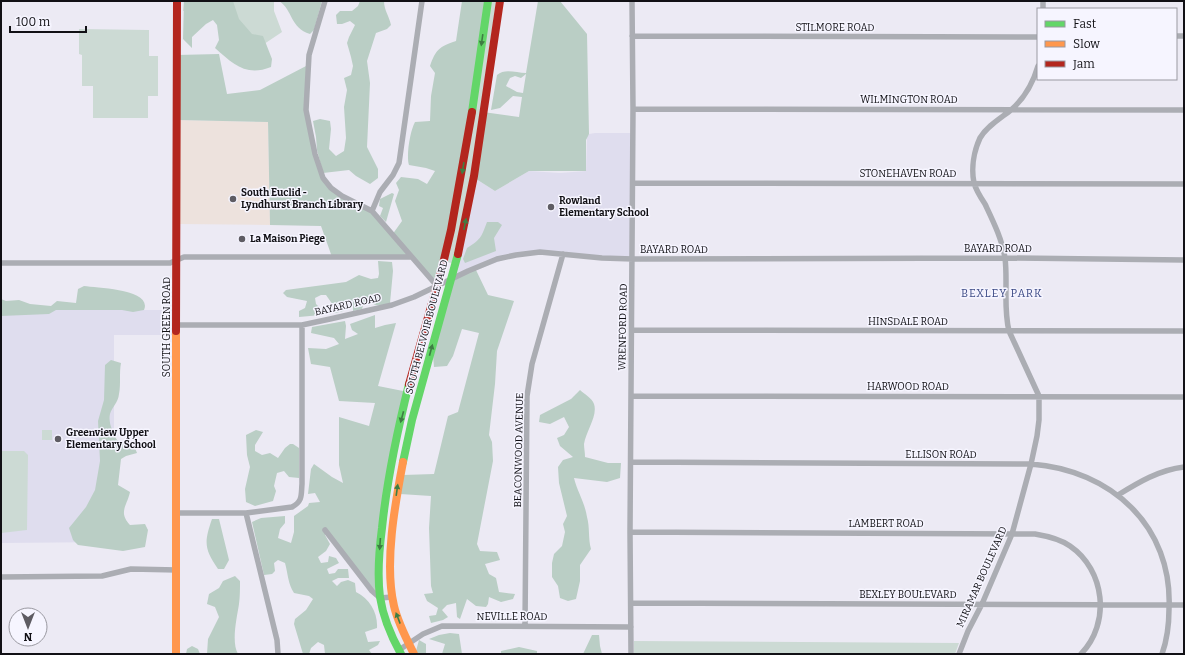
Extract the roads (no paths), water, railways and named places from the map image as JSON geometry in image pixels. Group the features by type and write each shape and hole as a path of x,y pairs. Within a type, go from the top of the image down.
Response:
{"street":[{"name":"SOUTH GREEN ROAD","path":"176,654 177,1"},
{"path":"325,1 309,55 306,110 315,154 323,178 331,188 342,196 372,211 437,286"},
{"path":"372,211 380,192 393,175 398,162 422,1"},
{"name":"SOUTH BELVOIR BOULEVARD","path":"400,652 389,629 380,598 379,559 382,513 390,462 397,432 451,231 462,175 488,1"},
{"name":"SOUTH BELVOIR BOULEVARD","path":"414,654 397,617 392,597 390,560 394,517 404,452 463,234 500,1"},
{"name":"WRENFORD ROAD","path":"631,654 630,532 632,462 633,260 632,1"},
{"name":"STILMORE ROAD","path":"632,36 1037,37"},
{"name":"MIRAMAR BOULEVARD","path":"959,654 1012,534 1031,464 1039,420 1039,396 1009,331 1006,320 1005,258 993,222 974,184 974,159 976,148 981,137 1024,96 1037,69"},
{"name":"WILMINGTON ROAD","path":"633,109 1184,110"},
{"name":"STONEHAVEN ROAD","path":"633,184 1184,184"},
{"name":"BAYARD ROAD","path":"177,325 302,324 330,320 392,305 414,297 497,259 516,254 540,252 633,260 1005,258 1184,260"},
{"name":"BEACONWOOD AVENUE","path":"525,626 527,396 532,364 563,254"},
{"path":"1,263 170,263 184,257 411,257"},
{"path":"177,513 246,513 292,507 298,504 301,499 302,324"},
{"name":"HINSDALE ROAD","path":"632,330 1184,331"},
{"name":"HARWOOD ROAD","path":"632,396 1184,397"},
{"name":"ELLISON ROAD","path":"632,462 1031,464 1051,466 1076,472 1098,482 1118,495 1137,514 1153,537 1165,567 1170,605 1168,630 1162,654"},
{"path":"1118,495 1148,477 1166,470 1184,466"},
{"path":"246,513 277,640 278,654"},
{"path":"325,530 368,586 380,598 392,597"},
{"name":"LAMBERT ROAD","path":"630,532 1044,535 1060,540 1084,558 1099,587 1101,606 1098,624 1092,639 1081,654"},
{"path":"1,578 102,576 131,569 177,570"},
{"name":"BEXLEY BOULEVARD","path":"631,602 1101,606 1184,605"},
{"name":"NEVILLE ROAD","path":"400,652 409,643 423,634 442,626 631,627"}],"place":[{"name":"South Euclid - Lyndhurst Branch Library","path":"233,199"},
{"name":"Rowland Elementary School","path":"551,207"},
{"name":"La Maison Piege","path":"242,239"},
{"name":"Greenview Upper Elementary School","path":"58,439"}],"district":[{"name":"BEXLEY PARK","path":"1002,293"}]}
